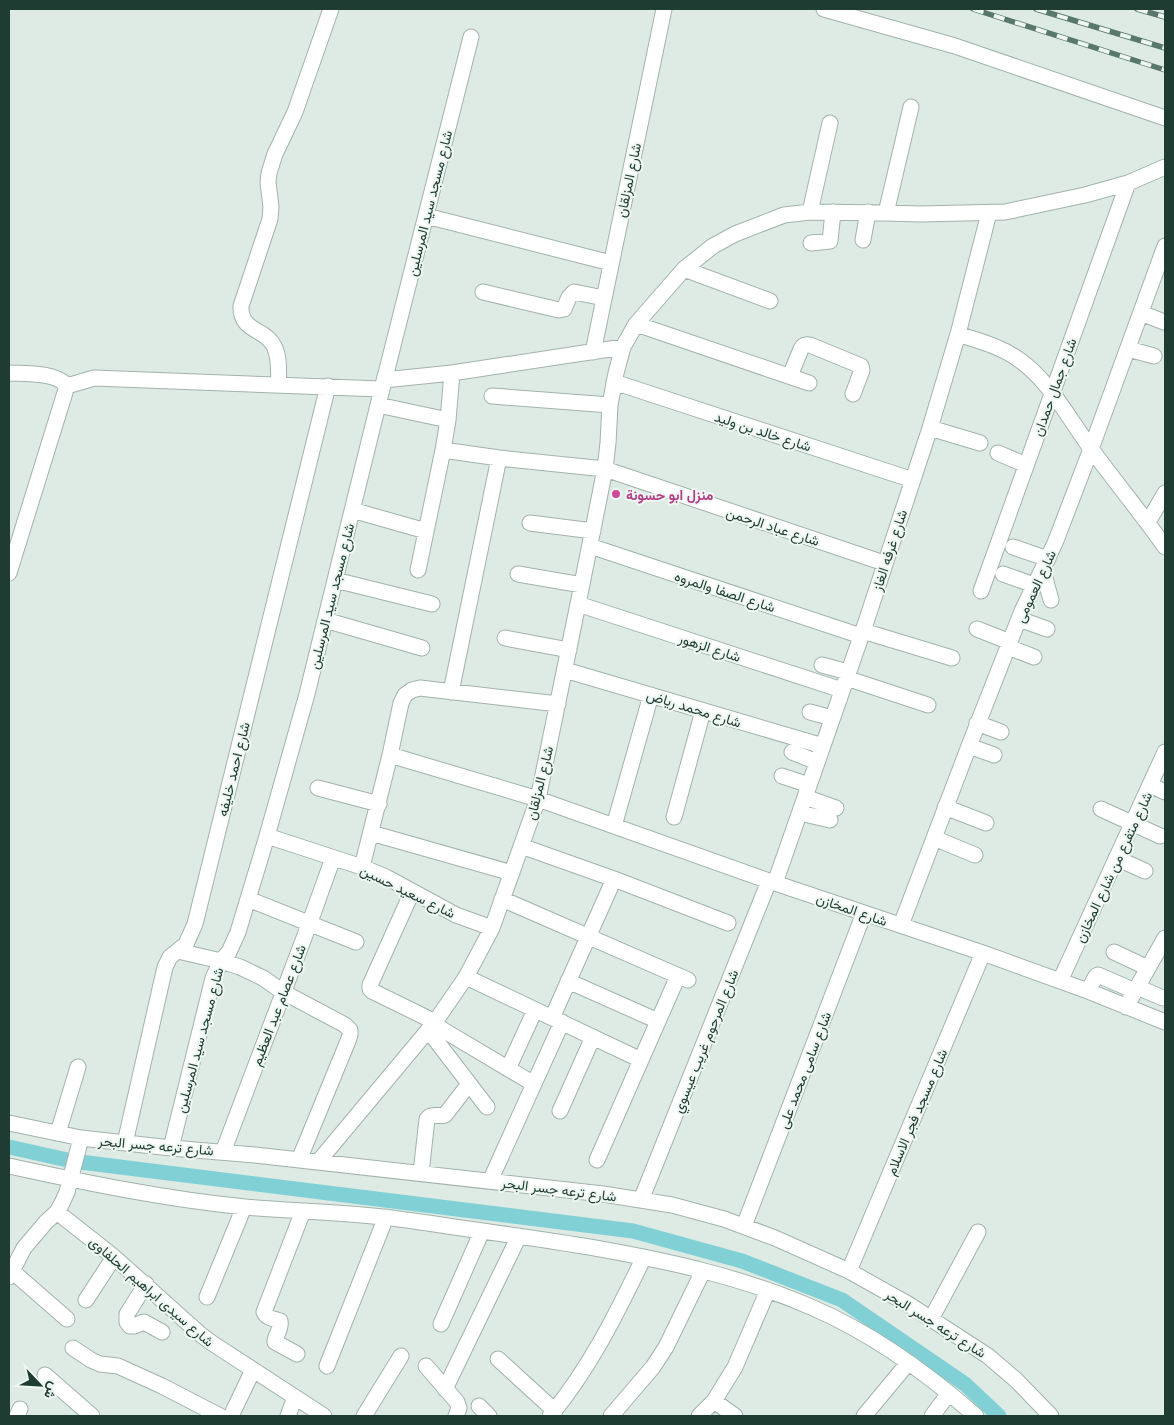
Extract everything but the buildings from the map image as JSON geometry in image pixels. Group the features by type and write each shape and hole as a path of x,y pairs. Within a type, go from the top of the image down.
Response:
{"street":[{"path":"279,385 278,357 274,346 271,341 245,322 242,317 241,306 270,219 269,172 275,154 295,112 331,9"},
{"name":"شارع المزلقان","path":"592,352 664,9"},
{"path":"824,9 955,46 1165,118"},
{"name":"شارع مسجد سيد المرسلين","path":"171,1148 213,978 233,943 248,899 307,694 471,37"},
{"path":"886,212 911,107"},
{"path":"810,212 830,123"},
{"name":"شارع المزلقان","path":"318,1162 432,1025 466,977 492,928 538,799 605,469 610,405 614,382 622,347 636,324 684,269 713,246 735,234 784,215 810,212 990,213 1025,208 1128,183 1165,167"},
{"name":"شارع جمال حمدان","path":"981,591 1128,183"},
{"path":"811,243 828,242 831,240 833,212"},
{"path":"863,240 868,212"},
{"name":"شارع غرفه الغاز","path":"772,882 800,813 930,428 958,334 990,213"},
{"path":"426,216 611,263"},
{"name":"شارع العمومى","path":"901,925 1019,619 1034,585 1046,565 1091,449 1165,246"},
{"path":"684,269 770,301"},
{"path":"483,292 559,310 564,309 569,297 574,292 604,298"},
{"path":"1141,313 1164,322"},
{"path":"636,324 809,383"},
{"path":"958,334 994,346 1017,358 1034,372 1052,393 1091,449 1165,547"},
{"path":"790,376 801,348 803,345 810,345 861,366 862,370 853,394"},
{"path":"67,386 94,378 279,385 383,385 622,347"},
{"path":"1128,349 1154,356"},
{"path":"9,373 50,376 63,381 67,386"},
{"path":"418,570 443,450 452,373"},
{"name":"شارع خالد بن وليد","path":"614,382 912,480"},
{"path":"9,572 67,386"},
{"name":"شارع احمد خليفه","path":"125,1142 165,967 170,957 186,944 195,924 328,386"},
{"path":"492,396 610,405"},
{"path":"378,405 448,420"},
{"path":"930,428 980,442"},
{"name":"شارع عباد الرحمن","path":"443,450 498,458 605,469 884,563"},
{"path":"998,452 1026,465"},
{"path":"451,692 498,458"},
{"path":"1148,522 1165,493"},
{"path":"352,510 426,531"},
{"name":"شارع الصفا والمروه","path":"530,523 591,539 862,633 952,658"},
{"path":"1013,546 1046,565 1051,600"},
{"path":"518,574 582,585"},
{"path":"1003,574 1034,585"},
{"path":"335,580 432,604"},
{"name":"شارع الزهور","path":"578,604 845,680"},
{"path":"1019,619 1047,629"},
{"path":"325,620 422,648"},
{"path":"977,630 1034,657"},
{"path":"505,638 568,650"},
{"path":"822,665 845,680 928,705"},
{"name":"شارع محمد رياض","path":"565,670 823,746"},
{"path":"362,867 401,704 405,695 412,690 420,688 558,704"},
{"path":"614,826 650,695"},
{"path":"674,817 703,711"},
{"path":"810,712 832,718"},
{"path":"978,723 1001,732"},
{"path":"969,746 994,755"},
{"path":"792,752 817,762"},
{"name":"شارع المخازن","path":"390,755 538,799 772,882 983,953 1165,1022"},
{"name":"شارع متفرع من شارع المخازن","path":"1060,981 1150,785 1164,759"},
{"path":"782,776 807,791 833,814 800,813"},
{"path":"1150,785 1165,792"},
{"path":"318,788 378,804"},
{"path":"946,807 986,823"},
{"path":"1101,809 1160,836"},
{"path":"371,834 512,873"},
{"name":"شارع سعيد حسين","path":"267,836 362,867 386,877 456,915 492,928"},
{"path":"934,838 975,855"},
{"path":"522,846 728,923"},
{"name":"شارع عصام عبد العظيم","path":"223,1152 333,858"},
{"path":"1116,858 1145,871"},
{"path":"490,1181 534,1084 557,1020 568,981 614,879"},
{"name":"شارع المرحوم غريب عيسوي","path":"641,1200 772,882"},
{"path":"412,892 370,985 370,989 534,1084"},
{"path":"248,899 310,922 356,942"},
{"path":"502,899 683,978 658,1021 597,1160"},
{"name":"شارع سامى محمد على","path":"744,1226 864,913"},
{"path":"1126,1007 1136,989 1155,965 1165,938"},
{"path":"178,951 240,967 263,978 283,992 345,1025 350,1030 348,1041 299,1160"},
{"path":"1114,952 1155,965"},
{"name":"شارع مسجد فجر الاسلام","path":"849,1271 983,953"},
{"path":"1088,992 1098,975 1163,998"},
{"path":"466,977 641,1060"},
{"path":"568,981 658,1021"},
{"path":"508,1069 535,1010"},
{"path":"432,1025 469,1084 487,1108"},
{"path":"560,1111 593,1037"},
{"path":"58,1133 78,1067"},
{"path":"421,1173 427,1119 434,1115 445,1115 469,1084"},
{"name":"شارع ترعه جسر البحر","path":"9,1123 58,1133 80,1142 125,1142 603,1194 672,1205 724,1219 774,1238 849,1271 908,1304 988,1356 1016,1380 1051,1416"},
{"path":"67,1319 10,1274 24,1248 57,1212 67,1192 80,1142"},
{"path":"9,1166 71,1176 166,1197 244,1206 386,1217 519,1236 644,1257 704,1271 768,1290 810,1306 838,1320 867,1336 908,1363 950,1393 976,1416"},
{"path":"207,1297 244,1206"},
{"path":"296,1354 274,1342 281,1325 280,1321 265,1315 264,1312 303,1211"},
{"name":"شارع سيدى ابراهيم الحلفاوى","path":"57,1212 146,1284 200,1334 324,1416"},
{"path":"327,1366 386,1217"},
{"path":"441,1324 482,1231"},
{"path":"931,1319 978,1232"},
{"path":"445,1389 519,1236"},
{"path":"86,1300 114,1257"},
{"path":"498,1359 552,1414 589,1362 618,1312 644,1257"},
{"path":"611,1416 653,1366 666,1347 704,1271"},
{"path":"146,1284 127,1314 127,1322 130,1326 144,1322 162,1332"},
{"path":"699,1416 714,1401 735,1367 768,1290"},
{"path":"73,1348 91,1360 100,1364 118,1366 220,1416"},
{"path":"364,1416 401,1356"},
{"path":"864,1416 908,1363"},
{"path":"426,1366 456,1402 459,1408 456,1416"},
{"path":"231,1416 253,1370"},
{"path":"44,1375 92,1416"},
{"path":"932,1416 950,1393"},
{"path":"288,1416 295,1397"},
{"path":"714,1401 734,1416"}],"waterway":[{"path":"9,1147 72,1161 633,1231 742,1261 842,1300 965,1384 999,1416"}],"railway":[{"path":"973,9 1165,70"},
{"path":"1036,9 1165,48"},
{"path":"1137,9 1165,17"}],"place":[{"name":"منزل ابو حسونة","path":"616,494"}]}
